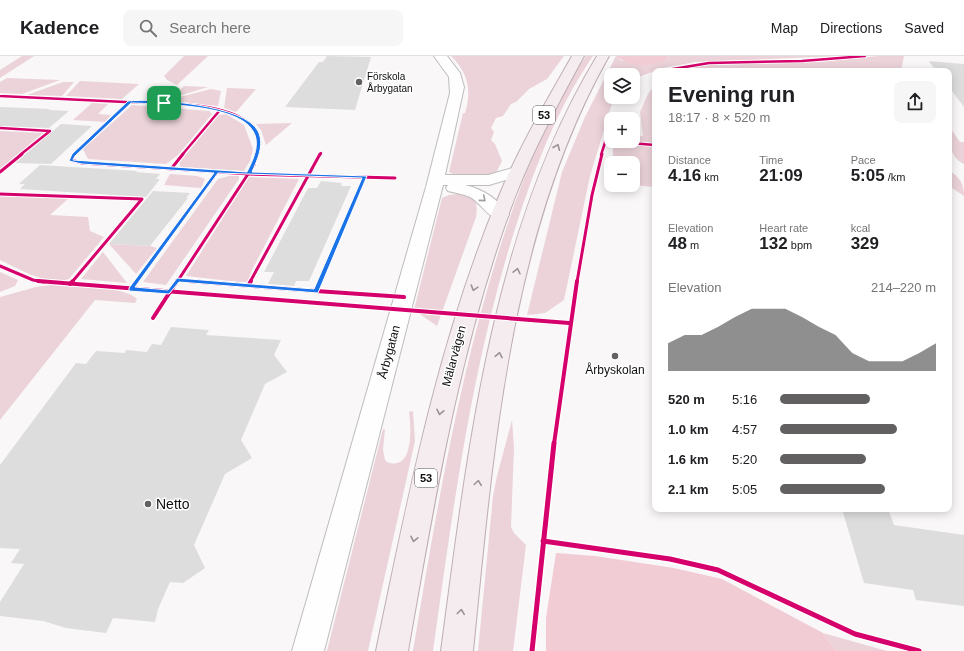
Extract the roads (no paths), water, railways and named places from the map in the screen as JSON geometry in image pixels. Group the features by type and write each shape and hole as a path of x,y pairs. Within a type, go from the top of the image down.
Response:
{"main road":[{"name":"Mälarvägen","path":"392,651 442,401 468,306 516,172 537,127 578,56"},
{"name":"53","path":"457,651 486,424 499,354 520,261 535,207 561,136 590,78 603,56"}],"street":[{"name":"Årbygatan","path":"308,651 435,183 458,84 452,68 440,56"},
{"path":"435,183 489,180 516,172"},
{"path":"435,183 469,190 482,196 500,216"}],"place":[{"name":"Förskola Årbygatan","path":"359,82"},
{"name":"Årbyskolan","path":"615,356"},
{"name":"Netto","path":"148,504"}]}
